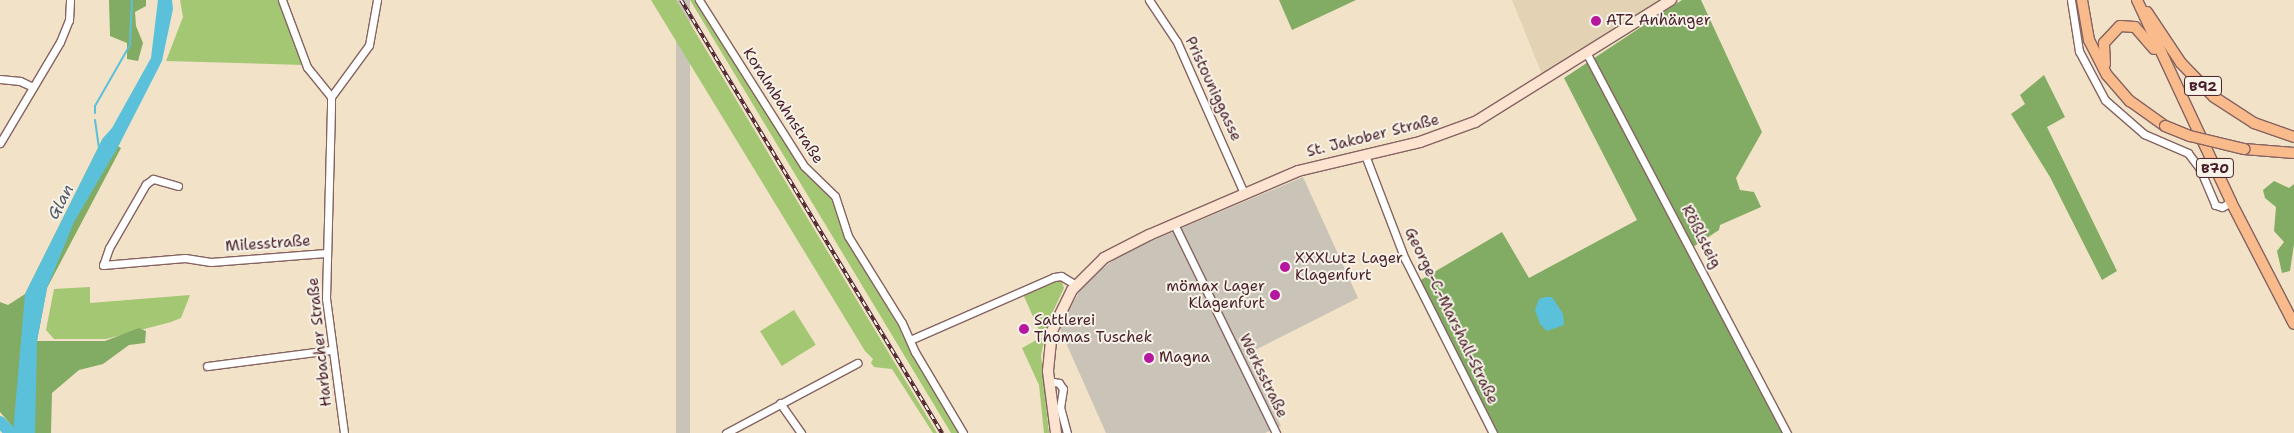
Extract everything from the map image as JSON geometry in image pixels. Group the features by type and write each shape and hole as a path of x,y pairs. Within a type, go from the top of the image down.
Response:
{"main road":[{"name":"St. Jakober Straße","path":"1056,433 1048,381 1052,331 1060,309 1076,284 1110,254 1244,193 1322,163 1420,142 1475,122 1671,0"},
{"path":"2082,0 2089,40 2107,75 2130,101 2165,126 2190,136 2244,149 2294,153"},
{"name":"B70","path":"2139,0 2164,63 2231,202 2294,324"},
{"name":"B92","path":"2139,0 2181,63 2214,97 2254,123 2294,137"},
{"name":"B92","path":"2107,75 2102,51 2104,43 2120,26 2135,27 2142,33 2164,63"}],"street":[{"path":"0,143 66,30 70,0"},
{"path":"282,0 307,67 331,97 369,45 377,0"},
{"name":"Koralmbahnstraße","path":"699,0 810,175 835,196 848,236 910,340 962,433"},
{"name":"Pristouniggasse","path":"1149,0 1177,42 1244,193"},
{"path":"2071,0 2079,51 2106,100 2144,134 2188,153 2200,169 2215,205 2222,207 2231,202"},
{"name":"Rößlsteig","path":"1587,54 1787,433"},
{"path":"0,79 20,81 33,87"},
{"name":"Harbacher Straße","path":"331,97 326,253 331,350 344,433"},
{"name":"George-C.-Marshall-Straße","path":"1365,155 1405,259 1493,433"},
{"name":"Milesstraße","path":"178,186 153,179 146,184 109,248 103,265 185,258 211,262 326,253"},
{"name":"Werksstraße","path":"1174,224 1276,433"},
{"path":"910,340 1054,277 1061,276 1076,284"},
{"path":"207,366 331,350"},
{"path":"726,433 857,363"},
{"path":"1048,381 1059,383 1063,389 1060,408 1067,433"},
{"path":"780,403 801,433"}],"shaded area":[{"path":"676,0 690,0 690,433 676,433"},
{"path":"1512,0 1660,0 1543,77"},
{"path":"1303,177 1358,298 1247,354 1281,426 1265,433 1106,433 1059,327 1086,280 1125,252"}],"green space":[{"path":"109,0 146,0 146,6 135,12 136,26 143,43 138,61 127,59 127,43 110,36"},
{"path":"180,0 278,0 304,65 166,61 183,17"},
{"path":"651,0 676,0 937,433 933,433 892,369 874,367 871,363 873,359 865,351"},
{"path":"690,0 696,0 802,168 831,195 842,229 960,433 951,433"},
{"path":"1279,0 1356,0 1292,30"},
{"path":"1682,0 1701,0 1762,132 1736,178 1740,190 1754,192 1761,207 1720,225 1719,230 1693,247 1791,433 1498,433 1419,281 1502,232 1529,278 1637,220 1564,78"},
{"path":"2044,75 2065,117 2047,127 2117,271 2102,280 2050,177 2011,114 2025,104 2020,95"},
{"path":"103,138 121,148 47,288 37,341 105,341 139,328 146,331 145,343 129,345 103,364 79,370 52,393 51,433 18,433 0,412 0,302 8,305 25,294"},
{"path":"2274,181 2289,188 2294,184 2294,244 2290,271 2282,273 2277,251 2284,242 2274,231 2276,207 2265,198 2263,190"},
{"path":"1055,280 1062,282 1064,288 1048,322 1041,355 1049,433 1044,433 1039,385 1022,348 1042,337 1023,294"},
{"path":"90,287 90,303 190,295 181,318 171,322 106,339 54,339 46,330 54,289"},
{"path":"794,310 816,345 782,366 760,331"}],"water":[{"path":"158,0 172,0 173,9 162,61 118,147 74,222 47,288 37,341 35,433 13,433 25,294 103,138 112,128 151,58"},
{"path":"1552,297 1563,314 1564,325 1547,331 1540,324 1535,310 1539,299"}],"waterway":[{"path":"95,113 95,106 130,45 132,0"},
{"path":"95,120 99,149"},
{"path":"0,422 11,433"}],"railway":[{"path":"681,0 942,433"}],"place":[{"name":"ATZ Anhänger","path":"1596,21"},
{"name":"XXXLutz Lager Klagenfurt","path":"1285,267"},
{"name":"mömax Lager Klagenfurt","path":"1275,295"},
{"name":"Sattlerei Thomas Tuschek","path":"1024,329"},
{"name":"Magna","path":"1149,358"}],"water label":[{"name":"Glan","path":"61,202"}]}
